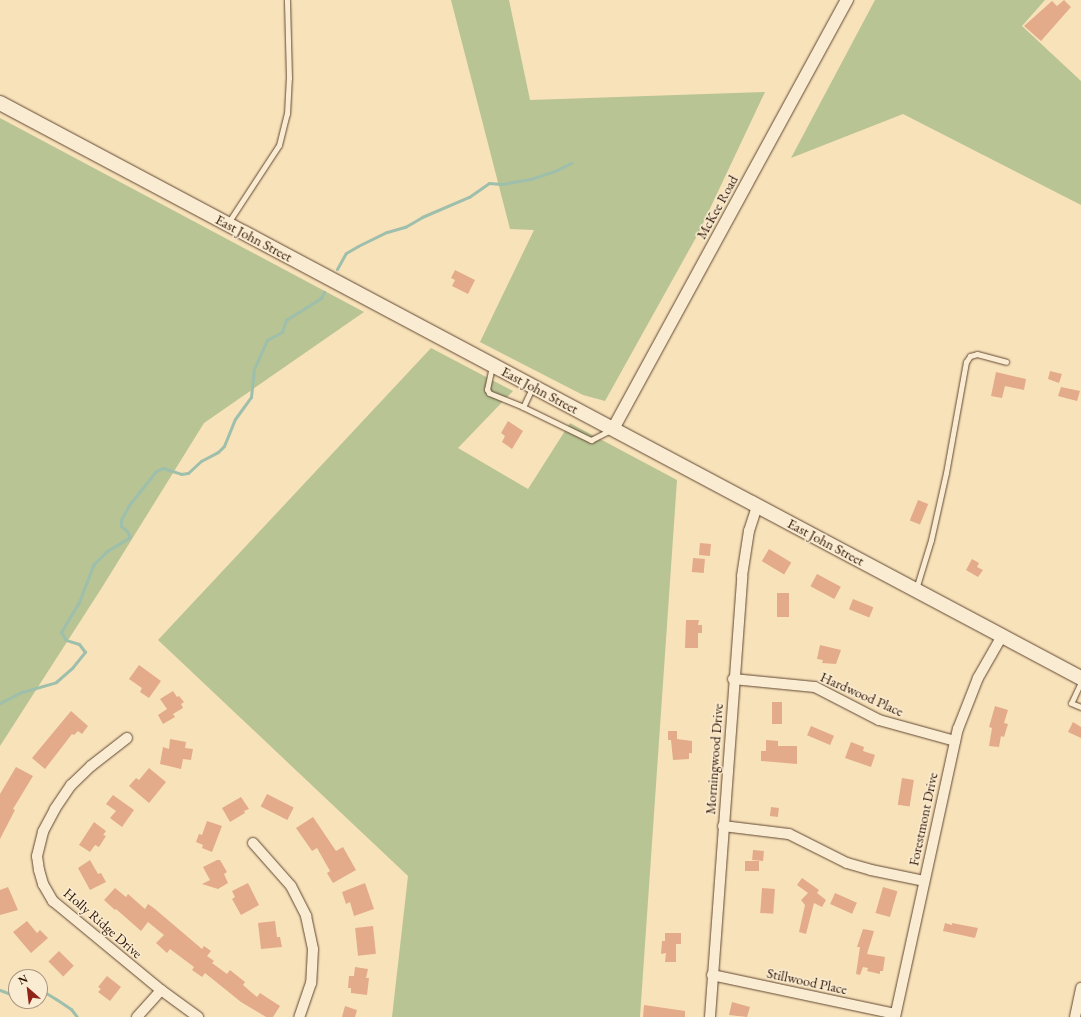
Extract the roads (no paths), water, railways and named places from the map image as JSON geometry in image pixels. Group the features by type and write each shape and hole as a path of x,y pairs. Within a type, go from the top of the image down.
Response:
{"main road":[{"name":"East John Street","path":"0,102 1081,678"}],"street":[{"name":"McKee Road","path":"613,429 847,0"},
{"name":"Morningwood Drive","path":"710,1017 733,678 742,576 749,531 757,506"},
{"name":"Forestmont Drive","path":"895,1016 955,741 964,709 978,678 1002,636"},
{"name":"Hardwood Place","path":"733,678 815,687 878,720 955,741"},
{"name":"Holly Ridge Drive","path":"127,738 91,766 71,785 42,832 38,856 39,870 43,884 53,900 161,990 198,1017"},
{"path":"723,826 789,834 847,863 871,870 924,881"},
{"path":"253,843 291,886 306,916 313,949 311,983 299,1017"},
{"name":"Stillwood Place","path":"712,975 895,1016"},
{"path":"1075,1017 1081,988"},
{"path":"137,1017 161,990"}],"lane":[{"path":"228,224 279,145 287,114 289,78 287,0"},
{"path":"916,590 931,540 946,473 966,362 970,356 977,354 1006,362"},
{"path":"492,364 487,388 489,393 591,440 613,429"},
{"path":"523,408 533,387"},
{"path":"1081,682 1071,703 1081,707"}],"waterway":[{"path":"337,269 346,253 358,246 387,232 405,227 422,217 469,197 489,183 502,184 531,179 557,170 571,163"},
{"path":"0,703 22,692 56,682 72,668 85,652 79,644 66,640 61,632 79,602 93,565 107,551 130,537 127,531 121,526 121,520 129,505 156,471 163,468 181,474 188,473 201,461 218,452 224,446 235,419 251,397 254,369 267,340 282,332 286,320 321,298 324,292"},
{"path":"0,990 8,993"},
{"path":"48,994 71,1009 77,1017"}]}
